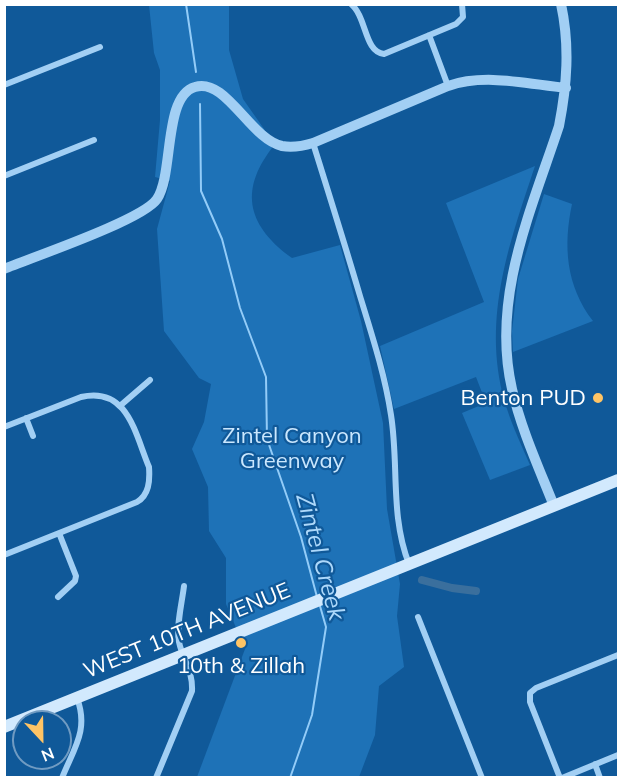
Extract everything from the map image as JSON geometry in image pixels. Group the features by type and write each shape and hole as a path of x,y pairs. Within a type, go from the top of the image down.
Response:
{"main road":[{"name":"WEST 10TH AVENUE","path":"4,727 618,480"}],"street":[{"path":"351,4 358,12 371,47 377,53 389,52 456,24 463,17 462,4"},
{"path":"554,506 517,408 508,370 505,319 514,264 559,126 566,88 567,46 561,4"},
{"path":"429,35 448,86"},
{"path":"4,85 100,47"},
{"path":"4,269 130,218 153,204 162,190 173,125 181,98 197,86 209,86 220,92 251,126 270,141 293,147 314,143 448,86 468,81 483,79 566,88"},
{"path":"4,176 94,140"},
{"path":"314,143 369,325 387,394 394,440 398,526 402,548 409,564"},
{"path":"121,405 150,380"},
{"path":"4,427 81,397 93,394 111,398 121,405 134,431 148,467 149,484 142,499 4,555"},
{"path":"26,418 33,435"},
{"path":"58,597 75,580 76,576 60,533"},
{"path":"156,777 192,691 193,680 179,643 178,634 184,586"},
{"path":"418,617 482,777"},
{"path":"618,655 536,688 530,693 530,702 561,777 618,755"},
{"path":"62,777 82,727 83,717 77,698"},
{"path":"595,764 600,777"}],"green space":[{"name":"Zintel Canyon Greenway","path":"149,5 229,5 229,50 243,99 269,136 272,148 261,164 252,194 253,208 258,221 277,246 292,258 340,245 361,321 383,423 387,509 400,584 397,616 404,667 379,686 375,735 359,777 197,777 245,649 226,604 226,558 209,531 208,487 192,449 204,422 211,384 199,378 164,331 157,229 170,181 155,177 160,120 160,70 154,53"},
{"path":"535,166 507,256 497,316 496,347 499,377 507,409 530,465 490,480 462,413 486,403 476,377 394,409 380,346 484,302 446,203"},
{"path":"544,194 572,204 568,235 569,265 577,294 593,321 513,352 512,331 518,279"}],"waterway":[{"name":"Zintel Creek","path":"186,4 196,72"},
{"name":"Zintel Creek","path":"200,104 201,191 222,239 240,308 266,377 267,439 301,537 317,597"},
{"path":"422,580 452,588 476,591"},
{"name":"Zintel Creek","path":"290,778 312,715 326,627 320,606"}],"place":[{"name":"Benton PUD","path":"598,398"},
{"name":"10th & Zillah","path":"241,643"}]}
